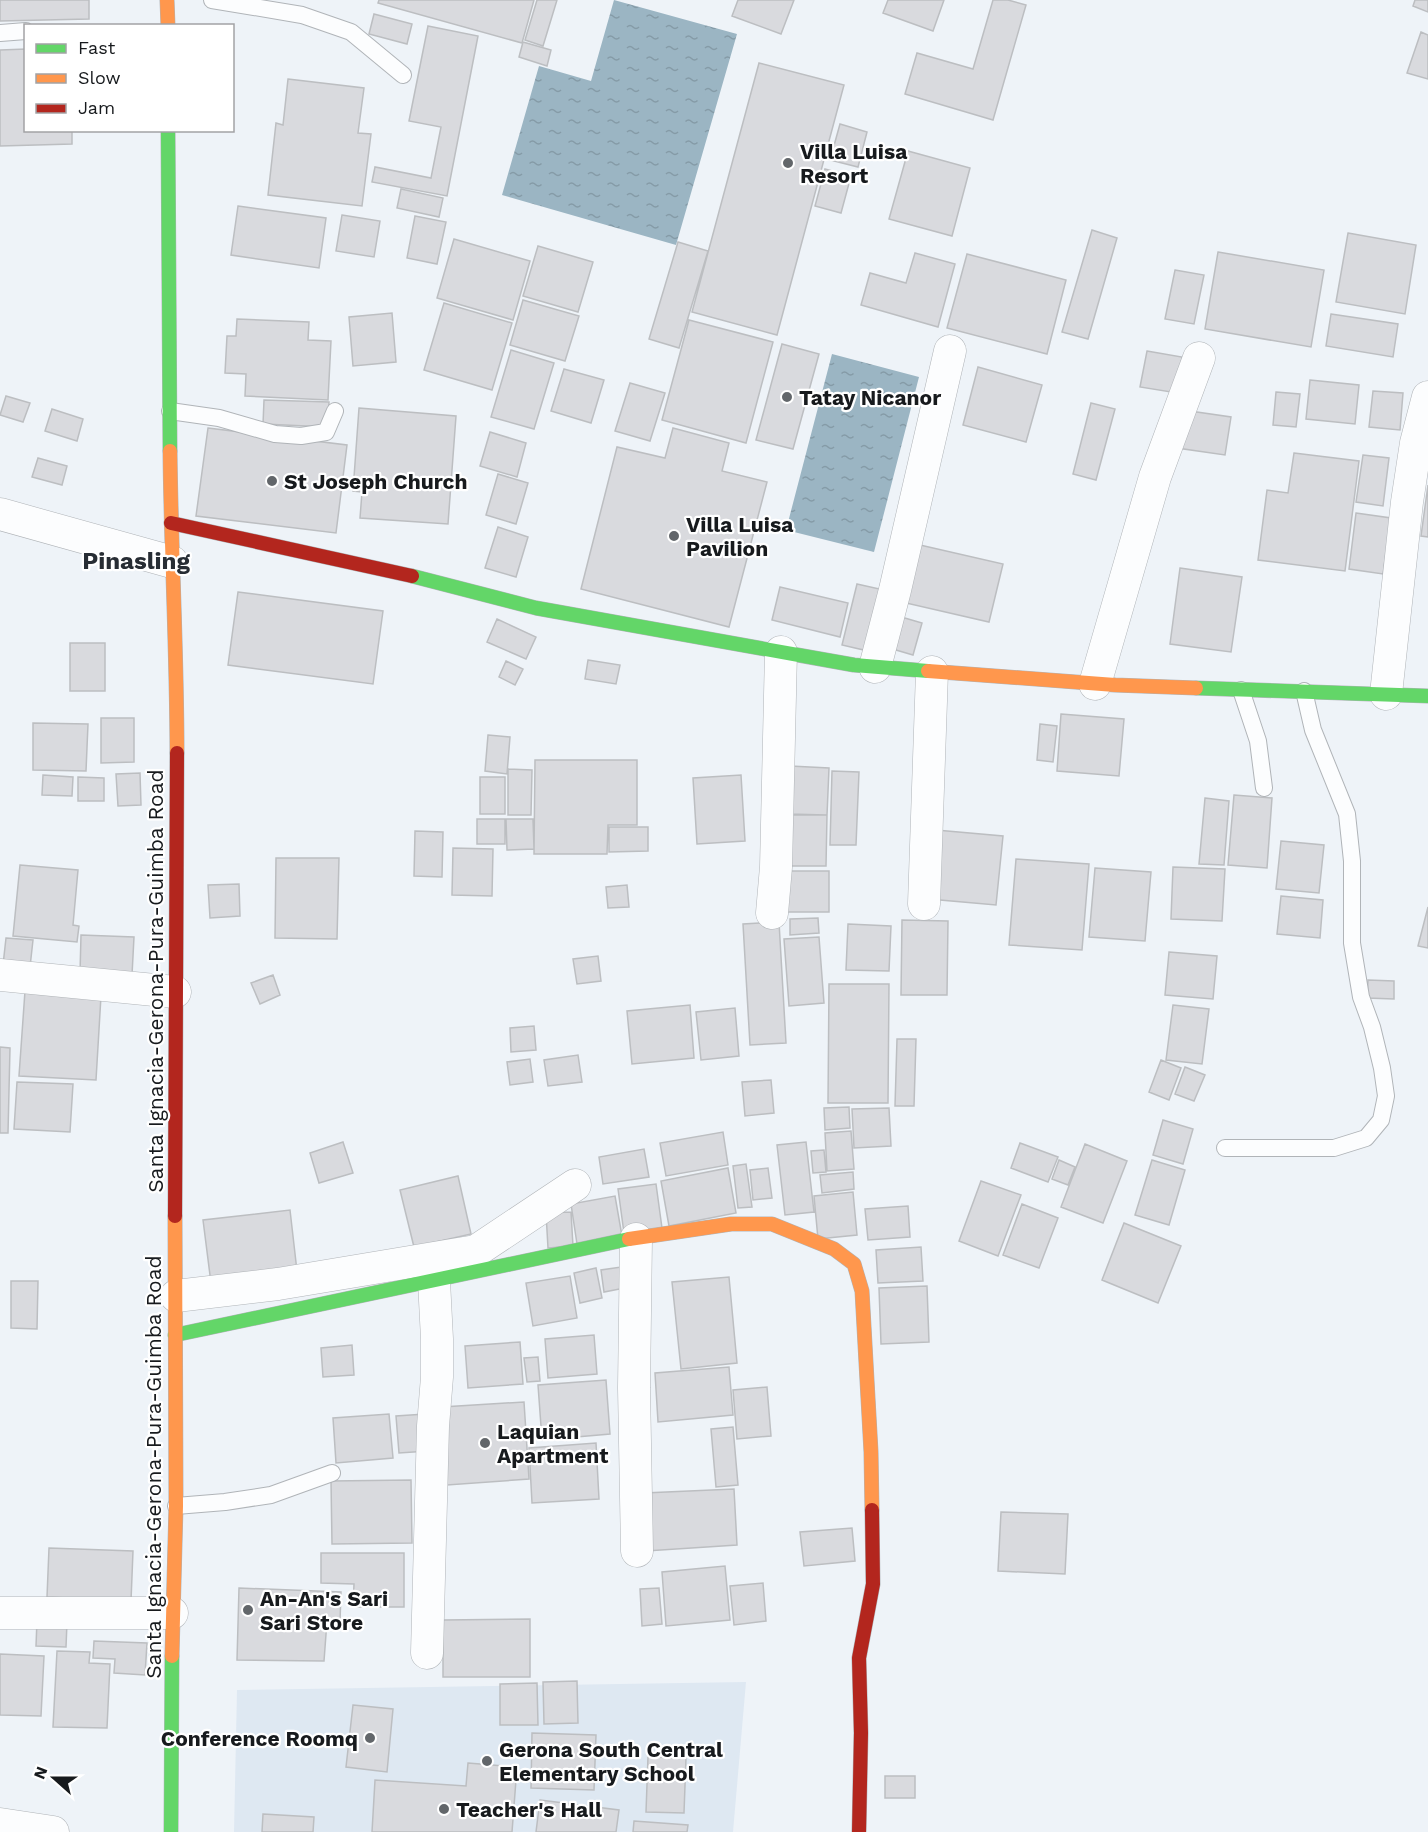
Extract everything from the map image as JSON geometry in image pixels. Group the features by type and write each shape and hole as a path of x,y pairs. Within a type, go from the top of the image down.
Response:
{"street":[{"path":"167,0 168,24"},
{"name":"Santa Ignacia-Gerona-Pura-Guimba Road","path":"168,132 171,523 177,681 176,1506 172,1613 171,1832"},
{"path":"875,667 898,578 950,351"},
{"path":"1095,684 1155,477 1199,358"},
{"path":"1386,694 1407,502 1416,443 1427,401"},
{"path":"0,514 172,562"},
{"path":"171,523 438,582 536,608 875,667 1095,684 1428,696"},
{"path":"772,913 776,867 781,652"},
{"path":"924,904 932,672"},
{"path":"0,975 175,992"},
{"path":"176,1296 278,1284 476,1251 575,1185"},
{"path":"176,1335 636,1239 731,1224 772,1224 834,1249 854,1264 862,1291 867,1355 873,1553 871,1601 859,1658 861,1733 859,1832"},
{"path":"636,1239 634,1388 637,1551"},
{"path":"427,1653 433,1426 437,1377 434,1281"},
{"path":"0,1613 172,1613"},
{"path":"0,1824 52,1832"}],"lane":[{"path":"213,0 302,15 351,32 403,75"},
{"path":"0,33 24,31"},
{"path":"170,411 219,418 276,434 301,436 326,432 335,411"},
{"path":"1241,690 1258,741 1264,788"},
{"path":"1225,1148 1334,1148 1366,1138 1381,1120 1386,1096 1372,1027 1361,997 1352,944 1352,861 1347,814 1312,730 1304,691"},
{"path":"176,1506 271,1495 332,1473"}],"shaded area":[{"name":"Gerona South Central Elementary School","path":"746,1682 733,1832 234,1832 237,1690"}],"water":[{"path":"614,0 737,34 676,245 502,195 539,66 591,81"},
{"path":"832,354 919,377 874,552 786,530"}],"building":[{"path":"0,0 89,0 89,19 0,21"},
{"path":"379,0 534,0 522,43 378,3"},
{"path":"537,0 557,0 543,46 525,40"},
{"path":"738,0 794,0 781,34 732,16"},
{"path":"888,0 944,0 933,31 883,13"},
{"path":"993,0 1008,0 1026,5 993,120 905,94 917,53 973,69"},
{"path":"1415,0 1428,0 1428,12 1413,6"},
{"path":"374,14 412,24 407,44 369,34"},
{"path":"428,26 478,36 447,196 372,182 375,167 431,178 441,127 409,121"},
{"path":"1421,32 1428,35 1428,79 1407,73"},
{"path":"523,42 551,50 547,66 519,57"},
{"path":"24,49 24,132 72,132 72,144 0,146 0,50"},
{"path":"759,63 844,85 777,335 692,312"},
{"path":"288,79 364,88 358,133 371,134 362,206 268,195 276,123 283,125"},
{"path":"840,124 867,132 858,167 830,160"},
{"path":"908,151 970,168 952,236 889,219"},
{"path":"825,169 851,176 841,213 815,206"},
{"path":"401,189 443,198 439,217 397,208"},
{"path":"238,206 326,218 319,268 231,255"},
{"path":"342,215 380,221 374,257 336,251"},
{"path":"415,216 446,222 437,264 407,258"},
{"path":"1092,230 1117,238 1088,339 1062,332"},
{"path":"1348,233 1416,245 1405,314 1336,302"},
{"path":"454,239 530,261 513,320 437,298"},
{"path":"678,242 708,251 679,348 649,339"},
{"path":"538,246 593,262 578,312 523,296"},
{"path":"1218,252 1324,270 1311,347 1205,329"},
{"path":"915,253 955,264 938,327 861,305 870,273 906,283"},
{"path":"967,254 1066,280 1047,354 947,328"},
{"path":"1175,270 1204,275 1194,324 1165,319"},
{"path":"523,300 579,316 565,361 510,345"},
{"path":"444,303 512,323 492,390 424,370"},
{"path":"392,313 396,362 353,366 349,317"},
{"path":"1331,314 1398,324 1393,357 1326,346"},
{"path":"237,319 309,322 308,340 331,341 328,400 245,396 246,374 225,373 227,336 236,336"},
{"path":"689,320 773,342 746,443 662,420"},
{"name":"Tatay Nicanor","path":"782,344 819,354 793,449 756,440"},
{"path":"511,350 554,363 534,429 491,417"},
{"path":"1147,351 1182,357 1177,393 1140,387"},
{"path":"978,367 1042,385 1026,442 963,425"},
{"path":"564,369 604,380 591,423 551,411"},
{"path":"1310,380 1359,385 1355,424 1306,419"},
{"path":"630,383 665,393 650,441 615,431"},
{"path":"1373,391 1403,393 1400,430 1369,427"},
{"path":"1276,392 1300,394 1296,427 1273,425"},
{"path":"6,396 30,403 23,422 0,415"},
{"path":"264,400 329,402 328,427 263,424"},
{"path":"1091,403 1115,409 1096,480 1073,474"},
{"path":"359,408 456,416 448,524 360,518 362,492 353,491"},
{"path":"52,409 83,419 77,441 45,431"},
{"path":"1183,410 1231,417 1225,455 1177,448"},
{"name":"St Joseph Church","path":"208,428 347,445 336,533 196,516"},
{"name":"Villa Luisa Pavilion","path":"673,428 729,443 722,471 767,482 729,627 581,589 617,447 665,458"},
{"path":"490,432 526,443 517,477 480,466"},
{"path":"1294,453 1359,461 1345,571 1258,560 1267,490 1288,493"},
{"path":"1363,455 1389,458 1383,506 1356,502"},
{"path":"38,458 67,466 62,485 32,477"},
{"path":"498,474 528,483 516,524 486,515"},
{"path":"1428,485 1428,537 1421,536"},
{"path":"1356,513 1391,518 1383,574 1349,569"},
{"path":"498,527 528,537 516,577 485,568"},
{"path":"920,545 1003,564 989,622 906,603"},
{"path":"1180,568 1242,577 1231,652 1170,644"},
{"path":"857,584 884,590 868,651 842,645"},
{"path":"780,587 848,603 840,637 772,620"},
{"path":"238,592 383,611 373,684 228,665"},
{"path":"898,616 922,623 913,655 889,648"},
{"path":"497,619 536,637 526,659 487,642"},
{"path":"70,643 105,643 105,691 70,691"},
{"path":"588,660 620,665 616,684 585,679"},
{"path":"506,661 523,669 515,685 499,677"},
{"path":"1061,714 1124,719 1119,776 1057,771"},
{"path":"101,718 134,718 134,762 101,763"},
{"path":"33,723 88,724 86,771 33,770"},
{"path":"1040,724 1057,726 1053,762 1037,760"},
{"path":"488,735 510,737 507,774 485,771"},
{"path":"535,760 637,760 637,825 608,825 607,854 534,854"},
{"path":"790,766 829,768 827,815 789,814"},
{"path":"508,769 532,770 531,815 508,815"},
{"path":"832,771 859,772 856,845 830,845"},
{"path":"140,773 141,805 118,806 116,774"},
{"path":"43,775 73,777 72,796 42,795"},
{"path":"741,775 745,841 697,844 693,778"},
{"path":"78,777 104,778 104,801 78,801"},
{"path":"480,777 505,777 505,814 480,814"},
{"path":"1234,795 1272,798 1267,868 1228,865"},
{"path":"1205,798 1229,801 1224,865 1199,864"},
{"path":"783,815 827,815 826,866 782,866"},
{"path":"477,819 505,819 505,844 477,844"},
{"path":"506,819 533,819 534,849 507,850"},
{"path":"609,827 648,827 648,851 609,852"},
{"path":"936,830 1003,836 996,905 929,899"},
{"path":"415,831 443,832 442,877 414,876"},
{"path":"1281,841 1324,845 1319,893 1276,889"},
{"path":"453,848 493,849 492,896 452,895"},
{"path":"276,858 339,858 337,939 275,938"},
{"path":"1016,859 1089,864 1082,950 1009,945"},
{"path":"20,865 78,870 73,925 79,926 77,942 13,936"},
{"path":"1173,867 1225,869 1222,921 1171,919"},
{"path":"1095,868 1151,872 1145,941 1089,937"},
{"path":"785,871 829,871 829,912 784,912"},
{"path":"239,884 240,916 210,918 208,885"},
{"path":"627,885 629,907 608,908 606,887"},
{"path":"1281,896 1323,900 1320,938 1277,934"},
{"path":"1428,907 1428,948 1418,946"},
{"path":"818,918 819,933 790,935 790,919"},
{"path":"902,920 948,921 947,995 901,995"},
{"path":"779,922 786,1043 750,1045 743,924"},
{"path":"848,924 891,926 889,971 846,970"},
{"path":"81,935 134,937 132,975 80,973"},
{"path":"819,937 824,1003 789,1006 784,939"},
{"path":"6,938 33,940 30,967 3,965"},
{"path":"1169,952 1217,956 1213,999 1165,995"},
{"path":"598,956 601,981 577,984 573,959"},
{"path":"273,975 280,995 260,1004 251,983"},
{"path":"1368,980 1394,981 1394,999 1367,998"},
{"path":"829,984 889,984 888,1103 828,1103"},
{"path":"25,991 101,996 96,1080 19,1076"},
{"path":"690,1005 694,1058 632,1064 627,1011"},
{"path":"1173,1005 1209,1009 1202,1064 1166,1060"},
{"path":"735,1008 739,1056 701,1060 696,1012"},
{"path":"534,1026 536,1050 511,1052 510,1028"},
{"path":"897,1039 916,1039 914,1106 895,1106"},
{"path":"0,1047 10,1048 8,1133 0,1133"},
{"path":"578,1055 582,1082 548,1086 544,1060"},
{"path":"530,1059 533,1082 510,1085 507,1062"},
{"path":"1161,1060 1181,1068 1169,1100 1149,1092"},
{"path":"1185,1067 1205,1075 1194,1101 1175,1094"},
{"path":"771,1080 774,1113 745,1116 742,1082"},
{"path":"17,1082 73,1084 70,1132 14,1129"},
{"path":"849,1107 850,1128 825,1130 824,1108"},
{"path":"889,1108 891,1146 854,1148 852,1109"},
{"path":"1163,1120 1193,1129 1183,1164 1153,1155"},
{"path":"851,1131 854,1169 827,1171 825,1133"},
{"path":"723,1132 728,1165 666,1176 660,1143"},
{"path":"343,1142 353,1173 319,1183 310,1153"},
{"path":"806,1142 814,1212 785,1215 777,1145"},
{"path":"1020,1143 1058,1157 1048,1182 1011,1168"},
{"path":"1085,1144 1127,1161 1103,1223 1061,1207"},
{"path":"644,1149 649,1177 603,1184 599,1157"},
{"path":"824,1150 826,1172 813,1173 811,1151"},
{"path":"1059,1160 1075,1167 1068,1185 1052,1179"},
{"path":"1152,1160 1185,1170 1169,1225 1135,1215"},
{"path":"746,1164 752,1207 738,1208 733,1166"},
{"path":"728,1168 736,1213 669,1226 661,1181"},
{"path":"768,1168 772,1198 753,1200 750,1170"},
{"path":"853,1172 854,1189 822,1193 820,1175"},
{"path":"458,1176 471,1234 414,1247 400,1190"},
{"path":"981,1181 1021,1195 998,1256 959,1241"},
{"path":"656,1184 662,1228 624,1233 618,1189"},
{"path":"853,1192 857,1235 818,1239 814,1196"},
{"path":"615,1196 622,1236 577,1244 571,1204"},
{"path":"1022,1204 1058,1218 1039,1268 1003,1255"},
{"path":"908,1206 910,1237 868,1240 865,1209"},
{"path":"290,1210 297,1271 211,1283 203,1220"},
{"path":"571,1212 573,1246 548,1248 546,1213"},
{"path":"1124,1223 1181,1246 1158,1303 1102,1280"},
{"path":"921,1247 923,1281 878,1283 876,1250"},
{"path":"621,1267 625,1288 604,1292 601,1270"},
{"path":"596,1268 602,1298 580,1303 574,1273"},
{"path":"570,1276 577,1318 533,1326 526,1283"},
{"path":"729,1277 737,1363 681,1369 672,1282"},
{"path":"11,1281 38,1281 37,1329 11,1328"},
{"path":"927,1286 929,1342 881,1344 879,1288"},
{"path":"594,1335 597,1374 548,1378 545,1339"},
{"path":"520,1342 523,1384 468,1388 465,1346"},
{"path":"352,1345 354,1375 323,1377 321,1348"},
{"path":"538,1357 540,1381 527,1382 524,1358"},
{"path":"729,1367 733,1415 658,1422 655,1373"},
{"path":"606,1380 610,1434 542,1440 538,1385"},
{"path":"767,1387 771,1436 737,1439 733,1390"},
{"name":"Laquian Apartment","path":"524,1402 529,1479 447,1485 442,1407"},
{"path":"389,1414 393,1458 336,1463 333,1418"},
{"path":"425,1414 428,1451 399,1453 396,1416"},
{"path":"733,1427 738,1485 716,1487 711,1429"},
{"path":"596,1443 599,1499 532,1503 529,1448"},
{"path":"411,1480 412,1543 332,1544 331,1481"},
{"path":"734,1489 737,1545 646,1551 644,1493"},
{"path":"1001,1512 1068,1514 1065,1574 998,1571"},
{"path":"852,1528 855,1561 804,1566 800,1532"},
{"path":"49,1548 133,1551 131,1601 47,1597"},
{"path":"321,1553 404,1553 404,1607 353,1607 354,1584 321,1583"},
{"path":"725,1566 730,1620 666,1626 662,1572"},
{"path":"763,1583 766,1621 734,1625 730,1586"},
{"path":"239,1588 341,1592 340,1622 327,1621 324,1661 237,1660"},
{"path":"659,1588 662,1624 642,1626 640,1589"},
{"path":"530,1619 530,1677 443,1677 443,1620"},
{"path":"37,1620 67,1622 66,1647 36,1646"},
{"path":"94,1641 147,1643 145,1675 114,1673 115,1659 93,1658"},
{"path":"57,1651 90,1652 89,1663 110,1664 107,1728 53,1727"},
{"path":"0,1654 44,1656 41,1716 0,1715"},
{"path":"577,1681 578,1723 544,1724 543,1682"},
{"path":"537,1683 538,1725 500,1725 500,1684"},
{"name":"Conference Roomq","path":"353,1705 393,1709 387,1772 346,1767"},
{"path":"532,1733 596,1735 594,1790 531,1788"},
{"path":"648,1757 686,1758 684,1813 646,1812"},
{"name":"Teacher's Hall","path":"468,1763 517,1767 512,1832 372,1832 375,1780 466,1786"},
{"path":"885,1776 915,1776 915,1798 885,1798"},
{"path":"540,1800 619,1810 616,1832 536,1832"},
{"path":"263,1814 314,1817 313,1832 262,1832"},
{"path":"634,1821 688,1825 687,1832 633,1832"}],"traffic: fast":[{"path":"168,132 170,451"},
{"path":"412,576 536,608 854,665 928,671"},
{"path":"1196,688 1428,696"},
{"path":"175,1335 629,1239"},
{"path":"171,1832 172,1656"}],"traffic: slow":[{"path":"167,0 168,24"},
{"path":"170,451 177,753"},
{"path":"928,671 1115,685 1196,688"},
{"path":"172,1656 176,1506 175,1216"},
{"path":"629,1239 731,1224 772,1224 834,1249 854,1264 862,1291 872,1510"}],"traffic: jam":[{"path":"171,523 412,576"},
{"path":"175,1216 177,753"},
{"path":"859,1832 861,1733 859,1658 873,1584 872,1510"}],"place":[{"name":"Villa Luisa Resort","path":"788,163"},
{"name":"Tatay Nicanor","path":"787,397"},
{"name":"St Joseph Church","path":"272,481"},
{"name":"Villa Luisa Pavilion","path":"674,536"},
{"name":"Laquian Apartment","path":"485,1443"},
{"name":"An-An's Sari Sari Store","path":"248,1610"},
{"name":"Conference Roomq","path":"370,1738"},
{"name":"Gerona South Central Elementary School","path":"487,1761"},
{"name":"Teacher's Hall","path":"444,1809"}],"district":[{"name":"Pinasling","path":"136,561"}]}
